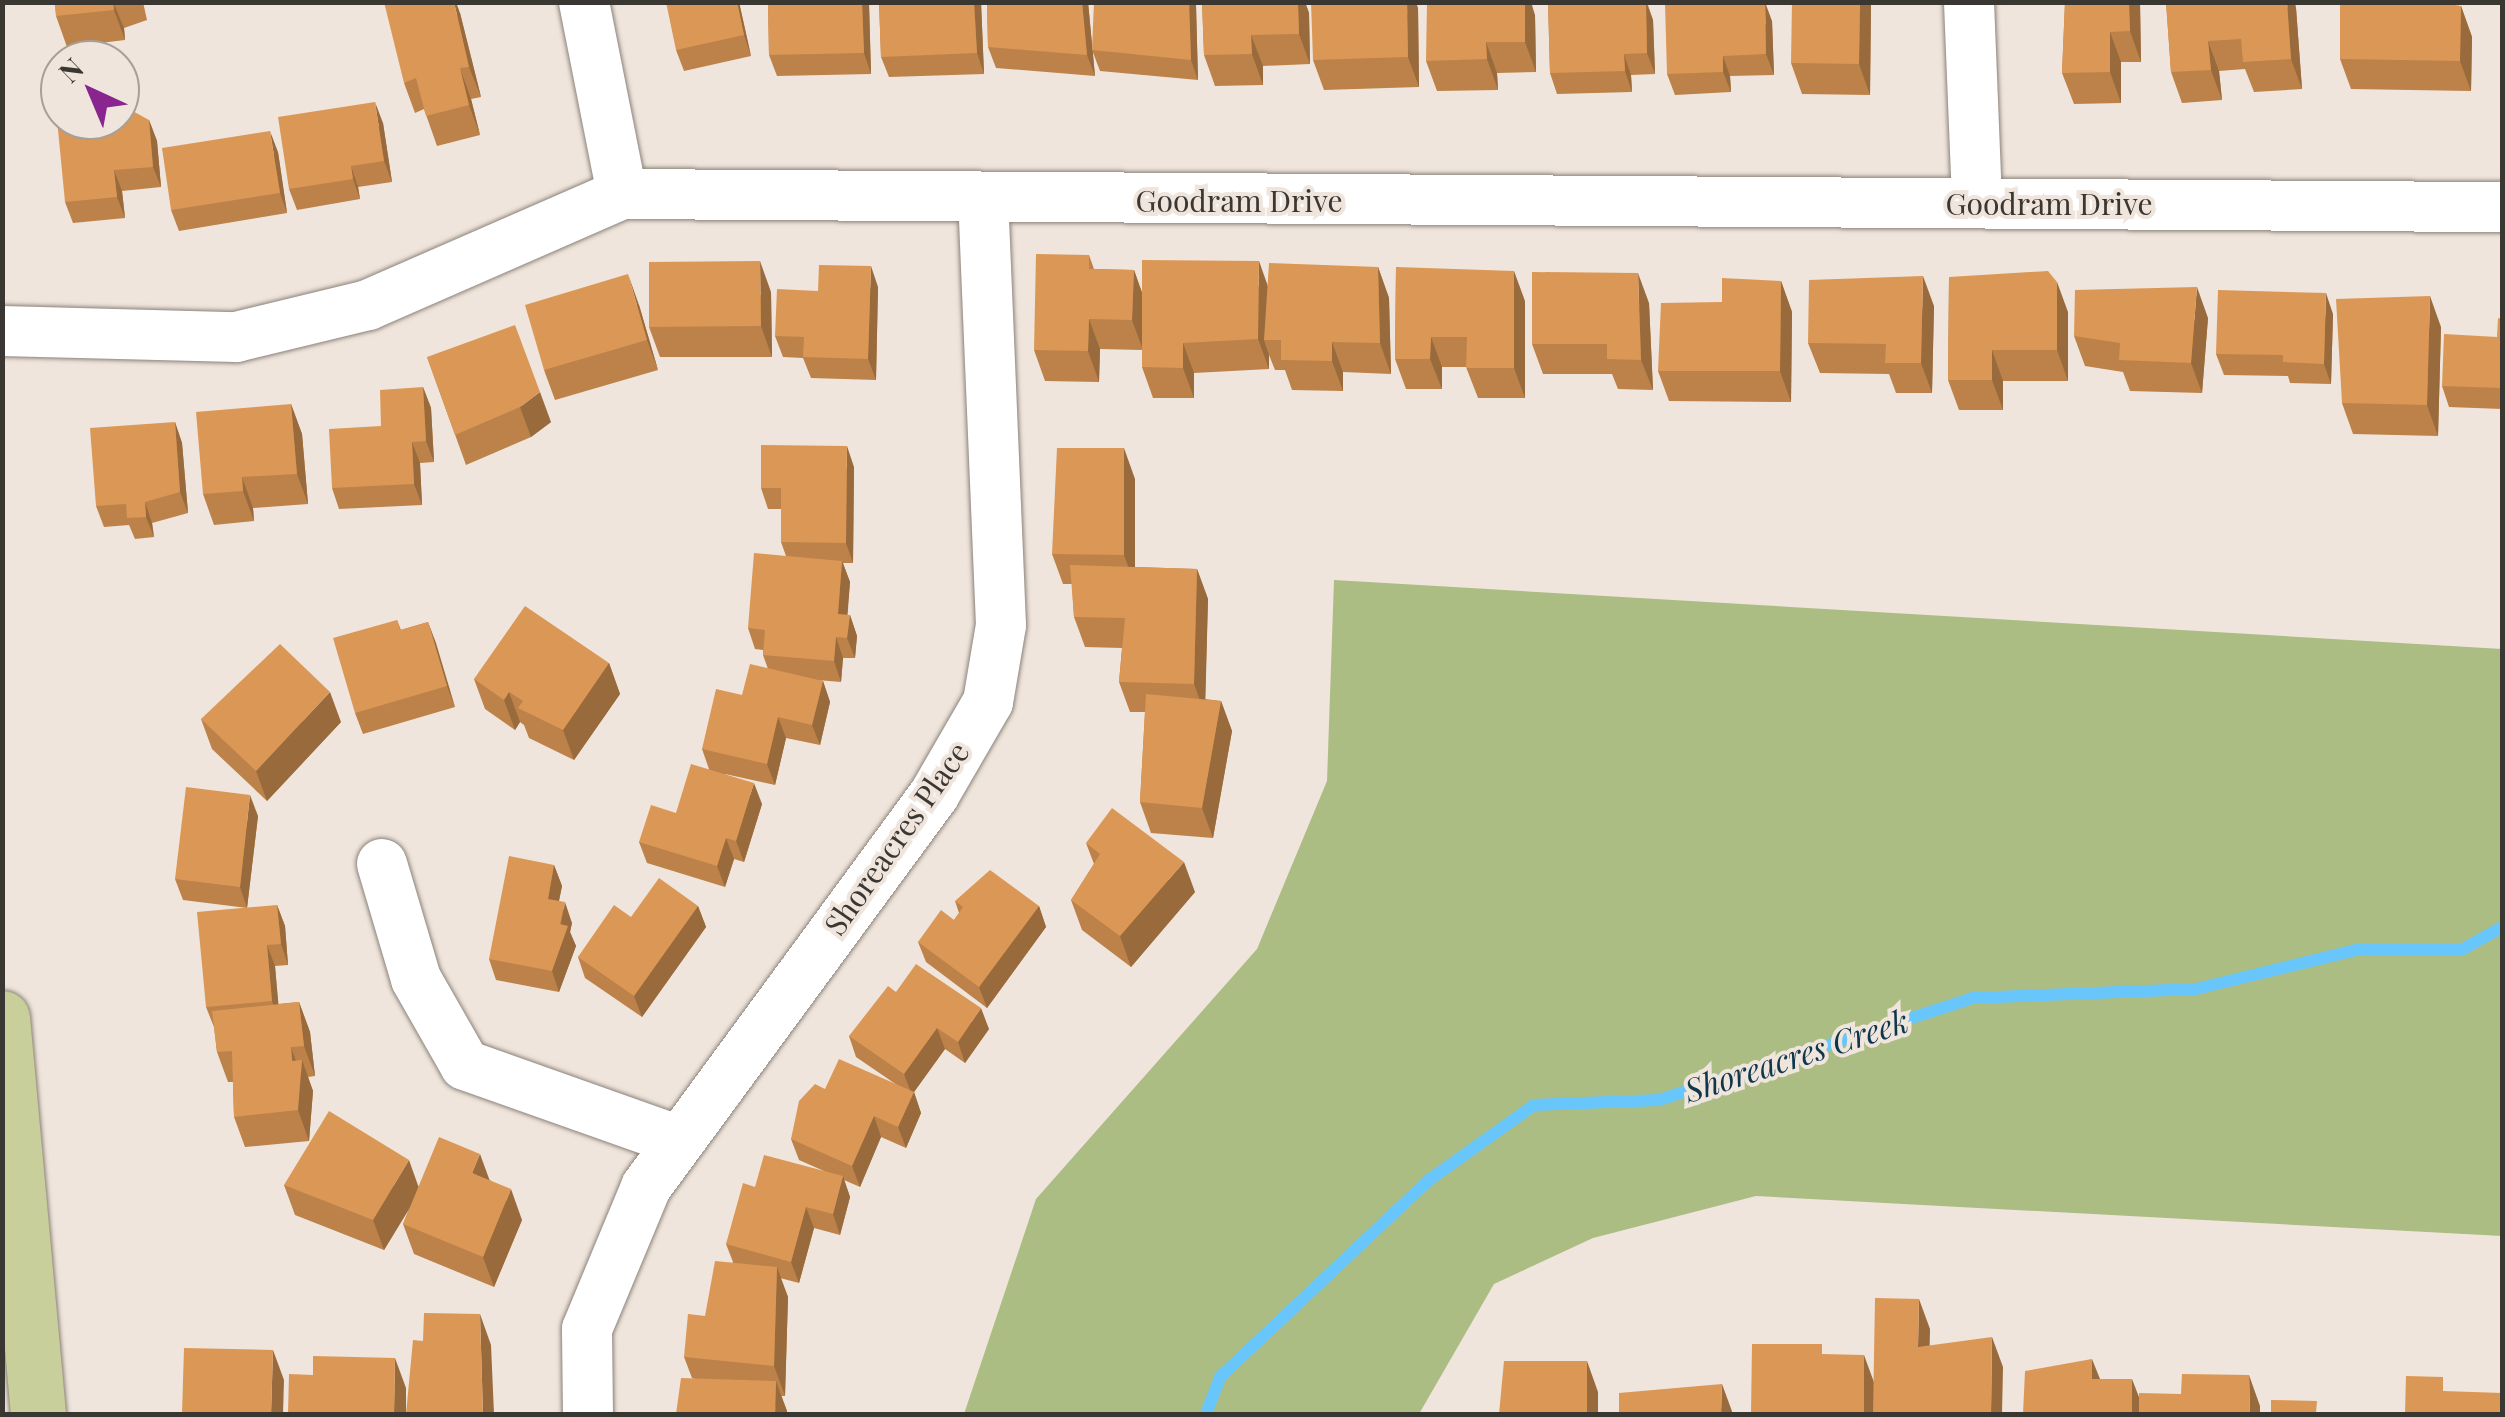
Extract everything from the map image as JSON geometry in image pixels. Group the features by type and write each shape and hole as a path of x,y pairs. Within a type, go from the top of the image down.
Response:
{"main road":[{"path":"2,1018 38,1414"}],"street":[{"path":"584,2 622,194"},
{"path":"1969,2 1977,202"},
{"name":"Goodram Drive","path":"2,332 236,336 368,306 622,194 2502,207"},
{"name":"Shoreacres Place","path":"588,1414 588,1329 674,1139 934,795 988,702 1001,625 983,199"},
{"path":"382,864 416,979 465,1065 674,1139"}],"green space":[{"path":"1334,580 2502,649 2502,1236 1756,1196 1593,1238 1494,1284 1419,1414 964,1414 1036,1199 1257,949 1327,781"}],"building":[{"path":"55,2 113,2 114,10 56,16"},
{"path":"384,2 454,2 469,67 460,68 469,105 426,116 416,78 404,83"},
{"path":"666,2 737,2 744,35 676,50"},
{"path":"768,2 862,2 864,53 769,55"},
{"path":"879,2 974,2 977,53 881,57"},
{"path":"987,2 1082,2 1087,55 988,47"},
{"path":"1094,2 1189,2 1191,60 1092,50"},
{"path":"1202,2 1298,2 1299,34 1251,35 1252,54 1204,55"},
{"path":"1311,2 1407,2 1408,57 1313,60"},
{"path":"1427,2 1525,2 1525,42 1486,42 1487,59 1426,61"},
{"path":"1646,2 1647,53 1624,54 1625,71 1550,73 1548,3"},
{"path":"1765,2 1766,54 1723,56 1723,72 1667,74 1665,3"},
{"path":"1792,2 1860,2 1859,64 1791,63"},
{"path":"2065,2 2129,2 2130,31 2110,32 2110,72 2062,73"},
{"path":"2166,2 2287,2 2291,59 2243,62 2241,39 2208,41 2211,70 2171,72"},
{"path":"2340,3 2461,6 2460,61 2340,59"},
{"path":"375,102 384,161 351,166 353,179 289,189 278,117"},
{"path":"140,115 149,120 153,167 114,170 117,197 65,202 59,140 140,140"},
{"path":"270,131 280,193 171,210 162,148"},
{"path":"1036,254 1089,255 1089,269 1134,270 1132,320 1089,319 1088,351 1034,350"},
{"path":"1142,260 1259,261 1258,339 1183,343 1183,368 1142,367"},
{"path":"760,261 761,326 649,327 649,262"},
{"path":"1269,263 1378,267 1380,343 1332,342 1332,361 1281,360 1281,340 1264,340"},
{"path":"819,265 871,266 868,359 803,357 804,337 775,336 777,289 818,291"},
{"path":"1396,267 1514,271 1514,368 1466,368 1467,337 1431,337 1430,359 1395,359"},
{"path":"2048,271 2057,282 2057,350 1992,350 1992,380 1948,380 1949,277"},
{"path":"1532,272 1638,273 1641,360 1607,359 1607,344 1532,344"},
{"path":"628,274 647,340 544,370 525,305"},
{"path":"1923,276 1921,363 1885,363 1886,344 1808,343 1809,280"},
{"path":"1722,278 1781,281 1780,371 1658,371 1661,303 1722,302"},
{"path":"2197,287 2191,363 2119,360 2120,343 2074,336 2075,290"},
{"path":"2218,290 2326,293 2324,364 2283,362 2283,355 2216,354"},
{"path":"2430,296 2427,405 2342,403 2336,299"},
{"path":"2498,318 2502,319 2502,388 2442,386 2444,334 2497,337"},
{"path":"515,325 540,392 520,407 455,435 427,357"},
{"path":"423,387 426,441 412,442 414,484 332,488 329,429 381,426 380,390"},
{"path":"291,404 297,474 242,477 243,491 203,494 196,412"},
{"path":"175,422 180,492 145,502 146,517 127,518 126,504 96,506 90,428"},
{"path":"761,445 847,446 846,543 781,542 781,488 761,488"},
{"path":"1057,448 1124,448 1124,555 1052,554"},
{"path":"754,553 842,561 838,614 850,615 847,638 836,637 834,661 763,655 765,630 748,628"},
{"path":"1070,565 1197,569 1194,684 1119,682 1125,618 1074,617"},
{"path":"525,606 609,663 563,730 518,708 523,701 509,692 504,700 474,679"},
{"path":"397,620 400,630 428,622 447,686 355,713 333,638"},
{"path":"280,644 330,692 256,771 201,719"},
{"path":"750,664 823,681 812,725 778,717 767,764 702,749 716,689 742,695"},
{"path":"1146,694 1221,701 1202,808 1140,802"},
{"path":"691,764 754,783 736,841 726,838 717,866 639,842 651,805 676,813"},
{"path":"186,787 250,795 240,887 175,879"},
{"path":"1112,808 1184,862 1120,936 1071,900 1100,854 1086,843"},
{"path":"509,856 554,865 548,899 565,902 560,924 568,926 552,971 489,959"},
{"path":"990,870 1039,906 979,987 918,942 941,910 954,920 963,907 955,901"},
{"path":"659,878 698,906 634,996 578,957 614,905 631,917"},
{"path":"277,905 281,944 267,945 272,1001 206,1007 197,912"},
{"path":"916,964 981,1008 958,1042 937,1028 904,1074 849,1036 888,986 896,992"},
{"path":"299,1002 304,1046 291,1047 292,1061 302,1060 298,1110 234,1117 232,1051 217,1052 212,1011"},
{"path":"839,1059 914,1092 898,1127 874,1116 852,1166 791,1139 799,1101 815,1084 825,1089"},
{"path":"329,1111 409,1160 373,1220 284,1185"},
{"path":"439,1137 480,1154 472,1173 511,1189 483,1257 403,1224"},
{"path":"764,1155 843,1176 833,1214 806,1207 791,1262 726,1244 743,1183 755,1187"},
{"path":"715,1261 777,1267 774,1366 684,1357 688,1314 705,1316"},
{"path":"1875,1298 1919,1299 1918,1347 1992,1337 1991,1414 1873,1414"},
{"path":"424,1313 480,1314 483,1414 406,1414 413,1340 423,1341"},
{"path":"1752,1344 1822,1344 1822,1354 1864,1355 1864,1414 1751,1414"},
{"path":"184,1348 273,1350 271,1414 182,1414"},
{"path":"313,1356 395,1358 394,1414 288,1414 289,1374 313,1375"},
{"path":"2092,1359 2092,1379 2132,1379 2132,1414 2023,1414 2025,1371"},
{"path":"1504,1361 1587,1361 1587,1414 1499,1414"},
{"path":"2182,1374 2249,1375 2250,1414 2139,1414 2139,1393 2181,1394"},
{"path":"2406,1376 2443,1377 2443,1391 2502,1393 2502,1414 2405,1414"},
{"path":"681,1378 776,1381 775,1414 676,1414"},
{"path":"1722,1384 1721,1414 1619,1414 1619,1393"},
{"path":"2271,1400 2317,1401 2316,1413 2370,1414 2271,1414"}],"waterway":[{"name":"Shoreacres Creek","path":"1206,1414 1220,1377 1429,1180 1534,1105 1659,1100 1972,998 2196,989 2356,950 2463,949 2502,927"}]}
